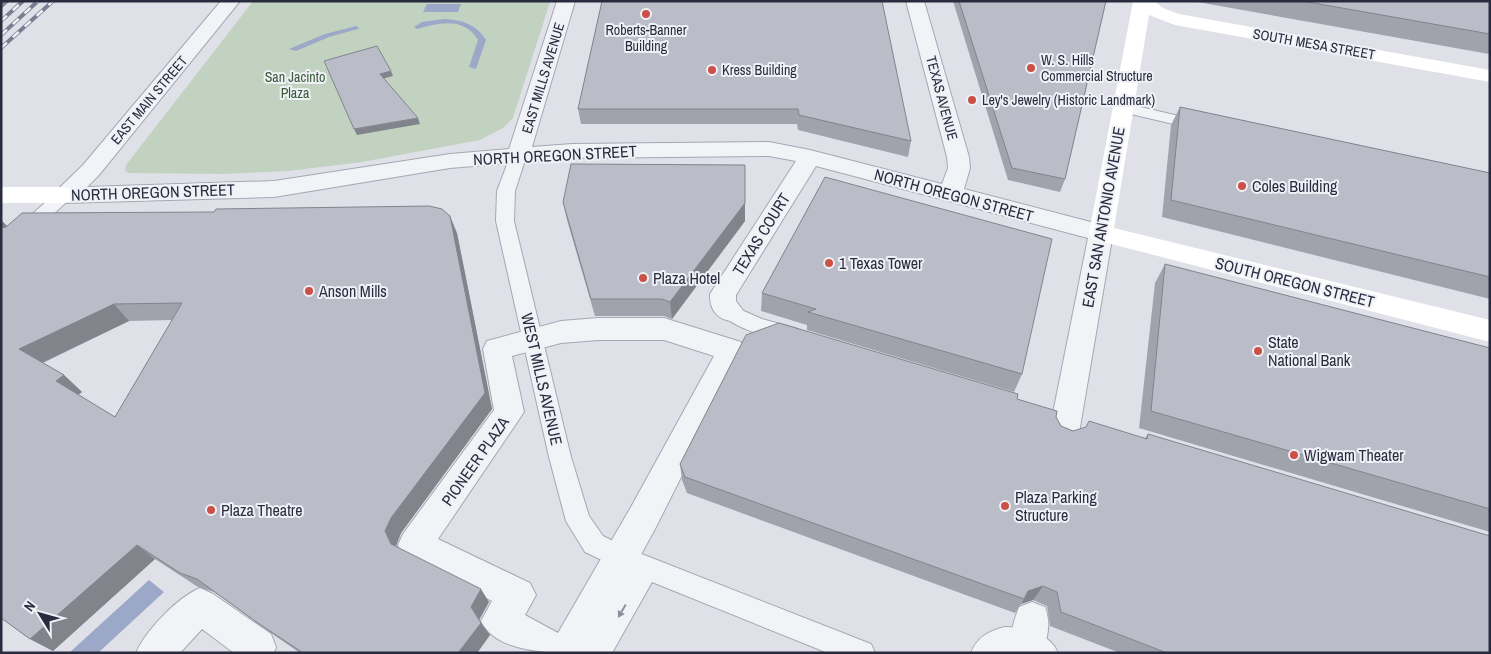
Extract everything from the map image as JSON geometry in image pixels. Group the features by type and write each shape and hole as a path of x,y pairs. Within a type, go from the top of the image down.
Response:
{"street":[{"name":"EAST MAIN STREET","path":"64,195 91,170 231,1"},
{"name":"EAST MILLS AVENUE","path":"519,154 566,1"},
{"name":"TEXAS AVENUE","path":"915,1 958,156 959,168 951,194"},
{"name":"SOUTH MESA STREET","path":"1143,1 1156,12 1175,19 1490,76"},
{"name":"EAST SAN ANTONIO AVENUE","path":"1066,422 1143,1"},
{"name":"NORTH OREGON STREET","path":"1,195 64,195 274,188 316,184 450,161 519,154 572,151 769,149 810,157 1101,233"},
{"name":"TEXAS COURT","path":"730,312 723,303 723,294 810,157"},
{"name":"SOUTH OREGON STREET","path":"1101,233 1490,331"},
{"name":"PIONEER PLAZA","path":"559,653 499,621 518,595 415,545 509,412 497,349 561,332 598,329 664,329 731,350 633,563 567,653"},
{"path":"154,653 200,606 258,647 252,653"}],"lane":[{"path":"1123,108 1214,128"},
{"name":"WEST MILLS AVENUE","path":"519,154 506,191 504,215 560,457 578,521 594,544 633,563 862,653"},
{"path":"14,239 64,195"},
{"path":"730,312 756,325 812,342"},
{"path":"597,653 633,563"},
{"path":"984,653 997,643 1035,638"}],"green space":[{"name":"San Jacinto Plaza","path":"253,1 550,2 513,118 503,128 480,140 362,162 289,171 223,174 128,173 125,170 126,165"}],"water":[{"path":"427,4 461,4 458,12 423,12"},
{"path":"149,580 164,592 98,653 69,653"}],"building":[{"path":"602,1 882,1 911,141 799,115 798,109 578,109"},
{"path":"959,1 1106,1 1065,179 1012,168"},
{"path":"1302,1 1490,1 1490,34"},
{"path":"377,46 391,71 380,74 418,118 354,129 324,61"},
{"path":"1180,107 1490,173 1490,277 1171,200"},
{"name":"Plaza Hotel","path":"571,164 745,165 745,203 670,302 662,299 591,299 563,202"},
{"path":"825,177 1052,239 1022,374 808,312 816,309 762,293"},
{"path":"429,206 442,209 450,216 485,393 391,518 385,531 391,544 481,589 471,607 481,623 458,653 303,653 197,579 180,573 137,545 30,639 1,618 1,228 6,227 22,213 214,212 216,209","holes":["182,303 115,417 56,381 64,375 19,349 114,304"]},
{"path":"1165,264 1490,348 1490,509 1151,411"},
{"name":"Plaza Parking Structure","path":"779,323 1018,394 1017,399 1057,411 1056,417 1061,426 1073,431 1086,427 1089,421 1147,439 1148,434 1490,536 1490,653 1167,653 1061,612 1057,592 1043,586 1028,591 1024,599 685,477 680,464 746,335"}],"waterway":[{"path":"417,27 444,21 453,21 471,27 482,40 473,67"},
{"path":"293,49 327,35 356,28"}],"railway":[{"path":"1,21 23,1"},
{"path":"1,35 38,1"},
{"path":"1,48 53,1"}],"place":[{"name":"Roberts-Banner Building","path":"646,14"},
{"name":"W. S. Hills Commercial Structure","path":"1031,68"},
{"name":"Kress Building","path":"712,70"},
{"name":"Ley's Jewelry (Historic Landmark)","path":"972,100"},
{"name":"Coles Building","path":"1242,186"},
{"name":"1 Texas Tower","path":"829,263"},
{"name":"Plaza Hotel","path":"643,278"},
{"name":"Anson Mills","path":"309,291"},
{"name":"State National Bank","path":"1258,351"},
{"name":"Wigwam Theater","path":"1294,455"},
{"name":"Plaza Parking Structure","path":"1005,506"},
{"name":"Plaza Theatre","path":"211,510"}]}
